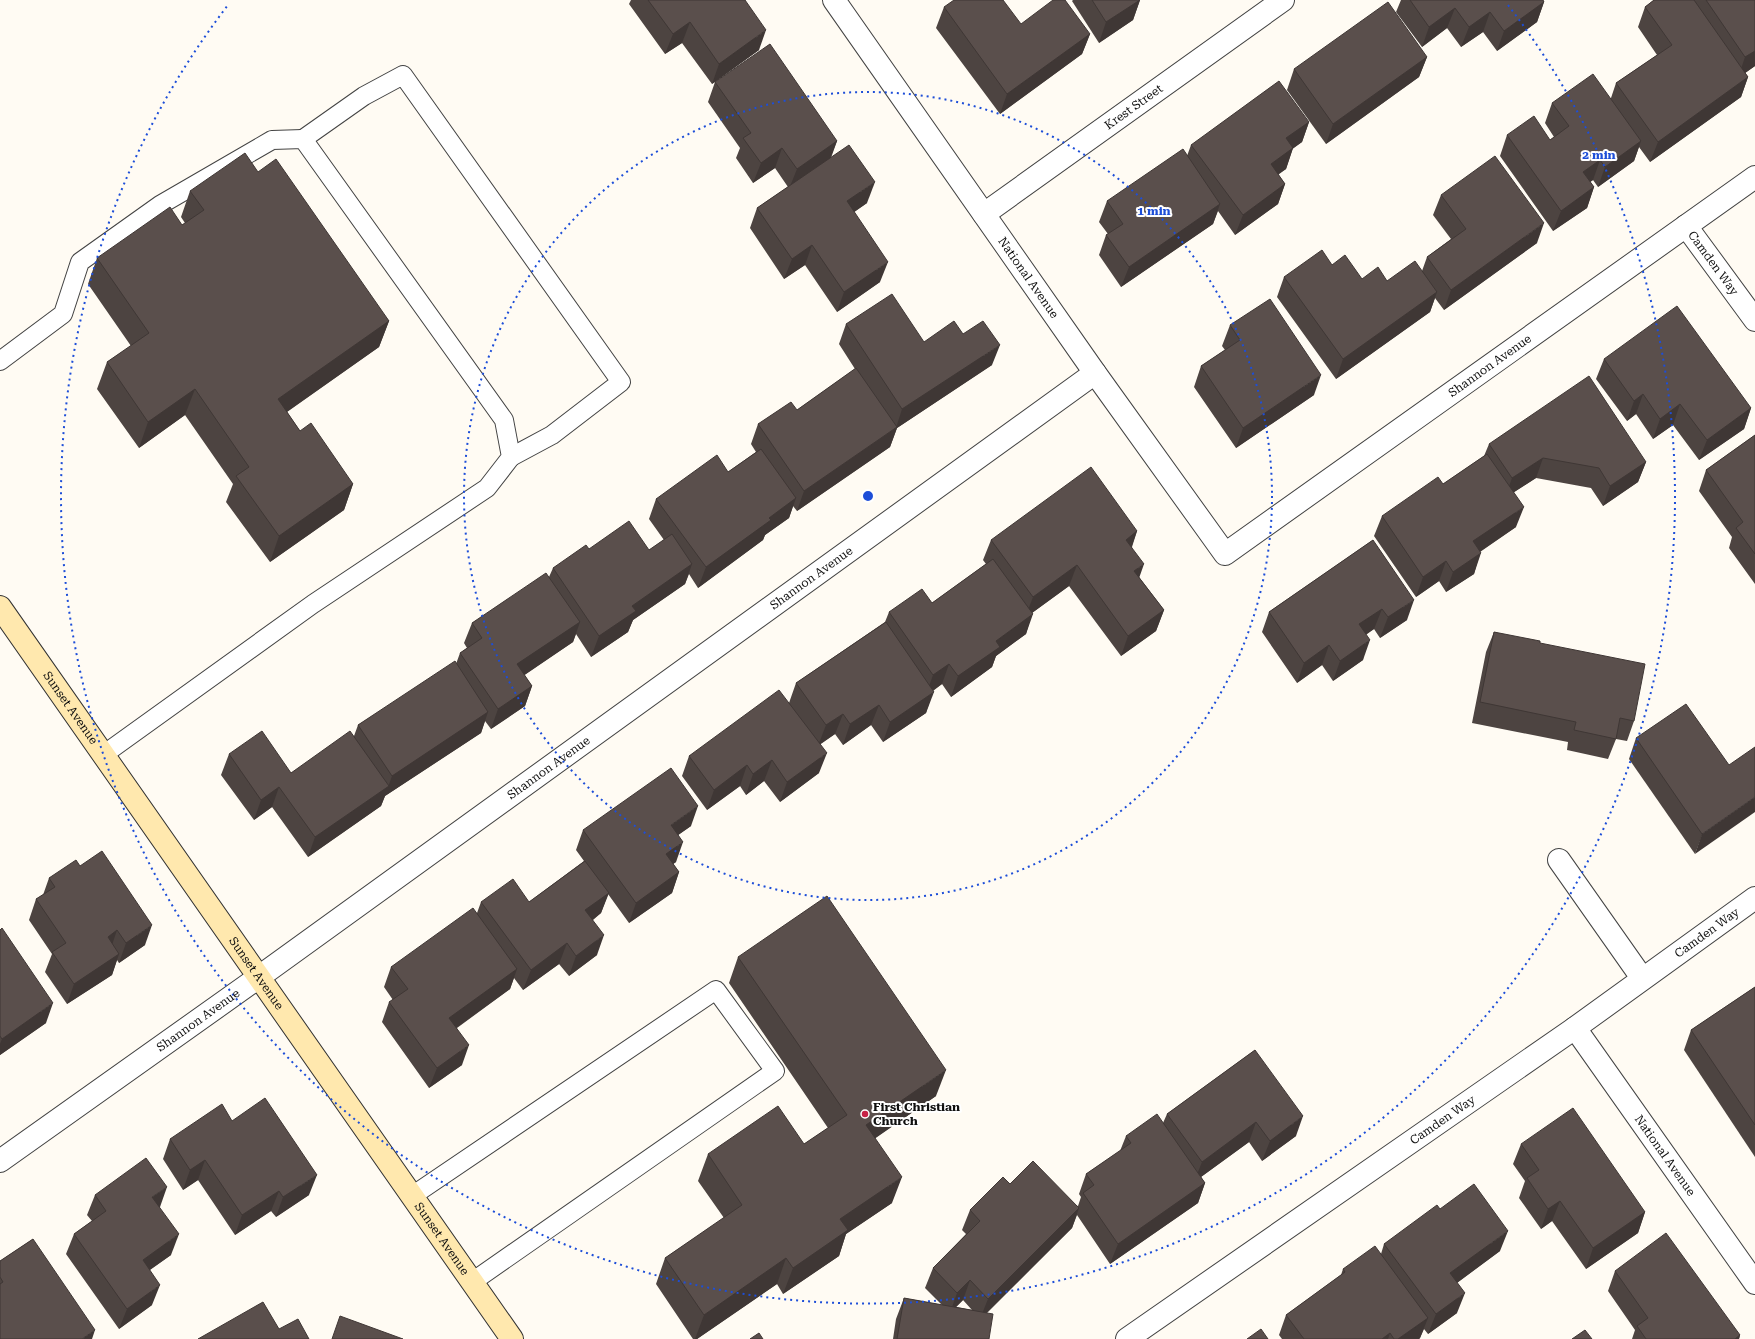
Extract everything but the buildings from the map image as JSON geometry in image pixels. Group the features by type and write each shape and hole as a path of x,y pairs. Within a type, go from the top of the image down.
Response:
{"main road":[{"name":"Sunset Avenue","path":"0,607 512,1339"}],"street":[{"name":"National Avenue","path":"834,0 1095,373 1225,554"},
{"name":"Krest Street","path":"984,214 1283,0"},
{"name":"Shannon Avenue","path":"1225,554 1755,177"},
{"name":"Camden Way","path":"1686,226 1755,320"},
{"name":"Shannon Avenue","path":"0,1161 259,977 1095,373"},
{"path":"1559,860 1642,978"},
{"name":"Camden Way","path":"1127,1339 1575,1028 1642,978 1755,898"},
{"name":"National Avenue","path":"1575,1028 1755,1283"}],"lane":[{"path":"0,361 63,314 80,262 160,205 272,140 303,139 364,96 403,75 621,382 552,435 512,457 487,488 313,604 103,755"},
{"path":"303,139 504,420 512,457"},
{"path":"412,1196 716,990 775,1071 472,1282"}],"place":[{"name":"First Christian Church","path":"865,1114"}]}
